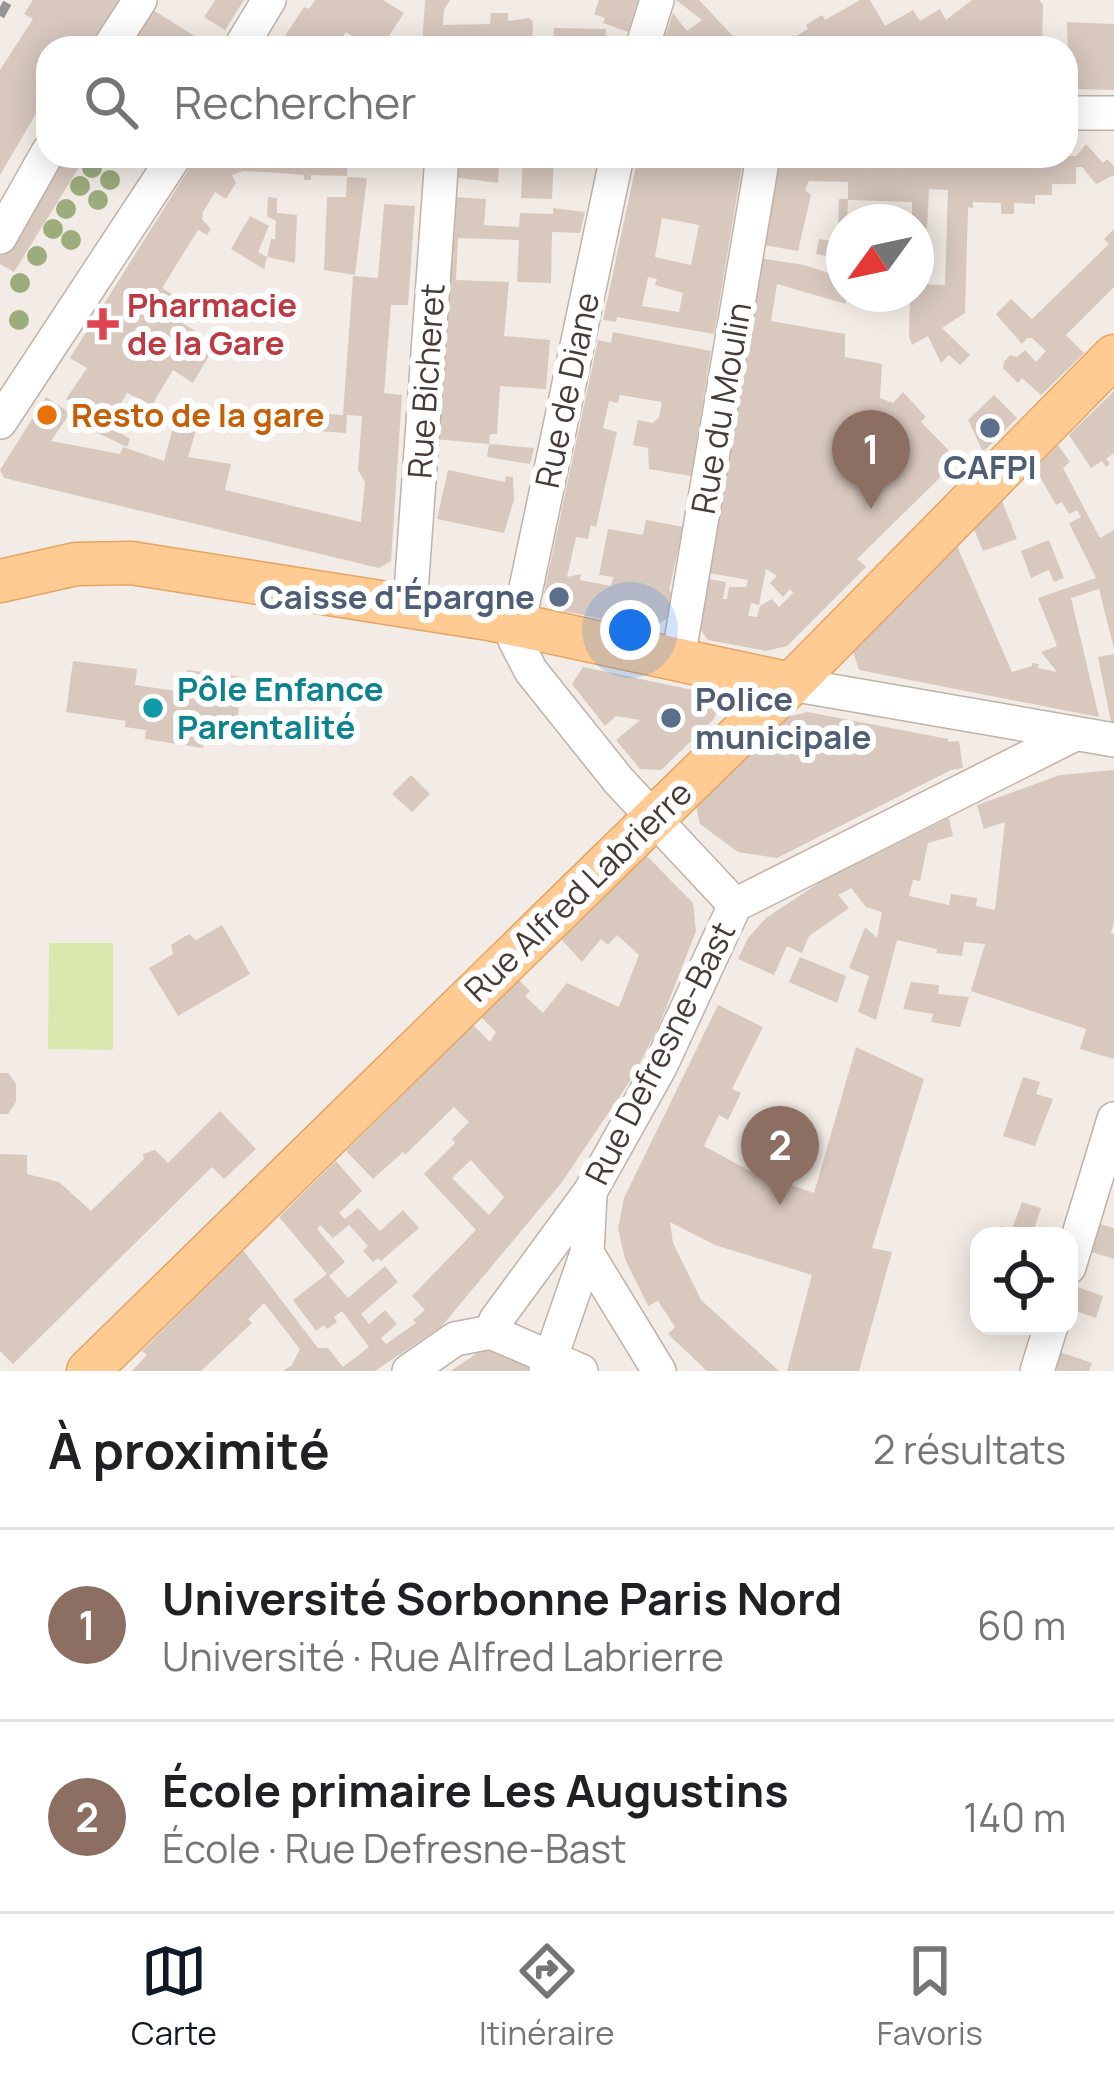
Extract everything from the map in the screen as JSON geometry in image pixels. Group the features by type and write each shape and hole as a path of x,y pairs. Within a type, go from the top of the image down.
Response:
{"main road":[{"name":"Rue Alfred Labrierre","path":"88,1371 791,684 1114,356"},
{"path":"0,581 76,564 130,563 517,625 791,684"}],"street":[{"path":"118,36 140,0"},
{"path":"247,36 268,0"},
{"path":"646,36 657,0"},
{"path":"1078,113 1114,113"},
{"path":"0,237 39,168"},
{"path":"0,422 167,168"},
{"name":"Rue Bicheret","path":"410,606 441,168"},
{"name":"Rue de Diane","path":"517,625 613,168"},
{"name":"Rue du Moulin","path":"678,659 761,168"},
{"path":"517,625 517,649 531,671 619,782 735,904"},
{"path":"791,684 1114,740"},
{"name":"Rue Defresne-Bast","path":"491,1332 590,1192 660,1067 735,904 1073,735"},
{"path":"1078,1237 1114,1119"},
{"path":"410,1371 455,1339 491,1332 560,1366 587,1253 590,1192"},
{"path":"587,1253 646,1365"},
{"path":"1037,1371 1048,1335"}],"green space":[{"path":"49,943 113,943 113,1050 48,1049"}],"building":[{"path":"33,0 137,0 195,36 36,36 36,114 0,175 0,70 33,19 24,14"},
{"path":"215,0 244,0 225,30 204,17"},
{"path":"315,0 383,0 404,13 389,36 346,32 343,36 285,36 304,7 309,9"},
{"path":"425,0 450,0 443,25 490,24 491,13 508,13 508,21 529,18 533,22 532,36 423,36"},
{"path":"599,0 638,0 628,32 603,23 605,18 594,14"},
{"path":"676,0 699,0 733,36 665,36 673,13 687,31 702,20"},
{"path":"860,0 870,0 885,26 913,10 920,21 940,9 946,20 972,0 1039,0 1043,5 1042,36 796,36 822,15 825,20"},
{"path":"1067,22 1114,24 1114,90 1078,89 1078,36 1067,36"},
{"path":"554,28 606,29 606,36 554,36"},
{"path":"1086,144 1103,163 1107,159 1114,166 1114,175 1096,184 1078,167 1078,154"},
{"path":"51,168 79,168 14,272 0,264 0,249"},
{"path":"189,168 347,168 347,176 311,175 311,180 304,180 304,175 243,171 232,175 236,183 226,199 215,192 202,219 211,229 207,235 198,230 162,288 178,298 168,314 216,344 193,383 173,370 152,405 127,393 108,425 130,439 127,447 79,424 84,411 66,399 87,368 70,358"},
{"path":"453,168 499,168 498,183 453,177"},
{"path":"522,168 553,168 552,199 521,198"},
{"path":"635,168 742,168 714,334 617,317 616,322 603,320","holes":["662,218 699,225 691,265 655,257","648,277 657,279 655,285 683,293 679,312 642,306"]},
{"path":"770,168 1076,168 1076,184 1052,184 1052,195 1035,195 1035,204 1014,203 1014,214 1001,214 1001,203 973,202 973,208 968,207 965,313 942,328 970,355 960,365 949,355 941,363 928,336 912,345 909,336 910,312 934,312 934,285 945,285 948,190 929,189 928,204 848,200 839,204 839,199 848,199 848,182 809,181 805,190 811,195 798,251 758,244"},
{"path":"347,177 367,178 355,275 324,270 327,197 346,197"},
{"path":"268,197 277,198 277,213 297,215 295,263 267,257 276,221 267,216"},
{"path":"451,197 486,199 484,225 519,227 520,213 553,214 553,208 585,212 580,233 552,232 551,283 517,282 519,240 458,238 456,280 509,282 504,336 550,340 546,389 500,386 497,434 490,434 489,444 433,439 435,414 441,414 450,305 443,304"},
{"path":"384,204 415,206 408,305 391,305 384,393 402,395 391,561 379,568 4,478 0,470 46,397 70,413 51,441 120,454 123,447 164,461 173,427 187,431 189,425 197,427 188,457 231,464 225,490 361,522 365,482 358,470 362,416 347,415 346,433 273,428 275,410 343,415 353,276 378,278"},
{"path":"250,216 269,226 258,252 267,257 264,269 231,249"},
{"path":"1114,229 1114,287 1066,335 1084,353 1041,395 1022,378 1018,383 1003,368 1010,355 1017,357 1025,350 1036,362 1046,351 1032,338 1022,344 996,314 1011,299 1032,319 1109,244 1104,239"},
{"path":"819,239 826,240 826,256 816,254"},
{"path":"759,258 826,272 826,298 777,284 771,321 845,334 845,357 882,364 880,398 893,403 903,392 926,417 921,422 958,460 857,559 866,567 787,646 766,651 708,640 696,623 709,579 726,582 723,599 729,587 746,587 748,580 704,572","holes":["766,569 777,576 770,583 783,597 790,589 793,593 779,607 772,599 760,606 757,617 748,616 751,603 759,605"]},
{"path":"613,332 711,351 691,476 649,469 648,448 633,445 638,420 653,423 662,402 620,395 618,403 609,401 603,428 617,432 596,527 591,525 588,539 576,537 567,577 581,574 580,580 611,586 613,577 599,575 608,529 643,535 646,520 683,527 669,591 673,592 669,617 651,629 563,611 544,593 598,340 611,343"},
{"path":"1114,391 1114,453 1106,459 1110,464 1106,467 1102,461 1091,468 1069,435"},
{"name":"CAFPI","path":"994,395 1017,418 983,452 968,420"},
{"path":"489,444 534,448 530,464 487,457"},
{"path":"1058,445 1070,462 1063,468 1100,538 1114,530 1114,649 1099,589 1071,598 1099,717 859,670 852,649 957,546 1012,672 1032,663 1057,672 1041,652 1057,646 1038,598 1096,578 1069,523 1081,517 1077,510 1069,514 1062,502 1056,505 1035,468"},
{"path":"448,470 505,482 506,476 513,477 514,500 504,533 437,519"},
{"path":"1002,501 1017,539 983,551 974,529"},
{"path":"1049,540 1064,578 1054,582 1049,570 1031,578 1021,551"},
{"path":"1114,654 1114,727 1112,727 1098,657"},
{"name":"Pôle Enfance Parentalité","path":"73,661 137,669 135,685 183,692 187,670 243,677 236,729 207,725 203,748 145,739 146,730 125,727 126,721 66,712"},
{"name":"Police municipale","path":"583,667 712,694 718,711 661,770 640,769 616,740 640,720 616,716 605,726 572,684"},
{"path":"808,712 959,741 963,768 777,858 738,852 700,824 696,805 787,717"},
{"path":"1114,770 1114,1059 1080,1049 1086,1029 971,991 985,944 964,942 962,956 897,940 876,1020 858,1012 869,976 849,968 865,927 877,938 882,912 866,907 851,888 838,895 849,908 809,936 802,953 787,946 774,975 738,959 766,918 822,881 949,818 953,836 928,843 920,881 913,880 909,896 949,905 951,894 977,898 976,906 995,910 1005,822 984,829 977,805 1060,775"},
{"path":"411,775 430,794 412,812 392,794"},
{"path":"646,855 693,903 696,931 634,1075 562,1182 441,1327 375,1371 283,1371 300,1349 264,1303 248,1319 252,1323 201,1371 132,1371 147,1355 142,1351 243,1250 318,1348 328,1348 343,1367 369,1347 342,1311 334,1317 337,1322 316,1331 293,1300 327,1274 279,1217 336,1161 362,1191 339,1213 345,1219 358,1208 380,1231 403,1210 419,1228 381,1261 373,1262 363,1251 368,1246 349,1225 333,1238 320,1225 317,1229 345,1262 329,1276 348,1298 385,1266 398,1282 361,1314 369,1324 385,1310 397,1324 381,1338 386,1344 416,1323 413,1320 425,1310 412,1296 476,1230 424,1174 469,1122 454,1107 373,1179 346,1151 473,1025 490,1042 496,1032 481,1017 519,980 530,991 525,996 543,1013 567,983 619,1007 639,955 617,935 608,945 601,939 582,962 561,939","holes":["471,1160 504,1197 489,1215 452,1178"]},
{"path":"222,925 250,974 178,1016 149,968 173,954 171,945 189,934 196,940"},
{"path":"800,957 846,976 837,1003 789,982"},
{"path":"911,982 939,985 938,994 969,997 960,1027 931,1022 933,1014 903,1009"},
{"path":"718,1005 763,1027 732,1089 741,1093 728,1120 719,1115 704,1146 748,1170 814,1193 856,1047 924,1079 872,1248 892,1252 859,1371 787,1371 812,1275 715,1245 670,1222 673,1243 701,1300 779,1371 707,1371 668,1334 675,1327 658,1301 648,1306 625,1259 618,1229 624,1198"},
{"path":"0,1073 8,1073 16,1084 16,1102 8,1114 0,1114"},
{"path":"1023,1077 1040,1082 1036,1094 1053,1099 1035,1146 1003,1136"},
{"path":"220,1111 256,1149 224,1179 212,1167 13,1364 0,1351 0,1154 27,1155 27,1174 59,1182 91,1211 144,1159 143,1154 155,1150 168,1163"},
{"path":"1022,1202 1041,1208 1035,1227 1013,1227"},
{"path":"1096,1223 1114,1228 1114,1259 1088,1251"},
{"path":"1078,1287 1103,1296 1096,1318 1078,1312"},
{"path":"486,1347 522,1359 529,1371 451,1371"},
{"path":"1057,1351 1092,1363 1089,1371 1051,1371"}],"railway":[{"path":"0,16 9,0"}],"place":[{"name":"Pharmacie de la Gare","path":"103,324"},
{"name":"Resto de la gare","path":"47,415"},
{"name":"CAFPI","path":"990,428"},
{"name":"Université Sorbonne Paris Nord","path":"871,509"},
{"name":"Caisse d'Épargne","path":"559,597"},
{"name":"Pôle Enfance Parentalité","path":"153,708"},
{"name":"Police municipale","path":"671,718"},
{"name":"École primaire Les Augustins","path":"780,1205"}]}
